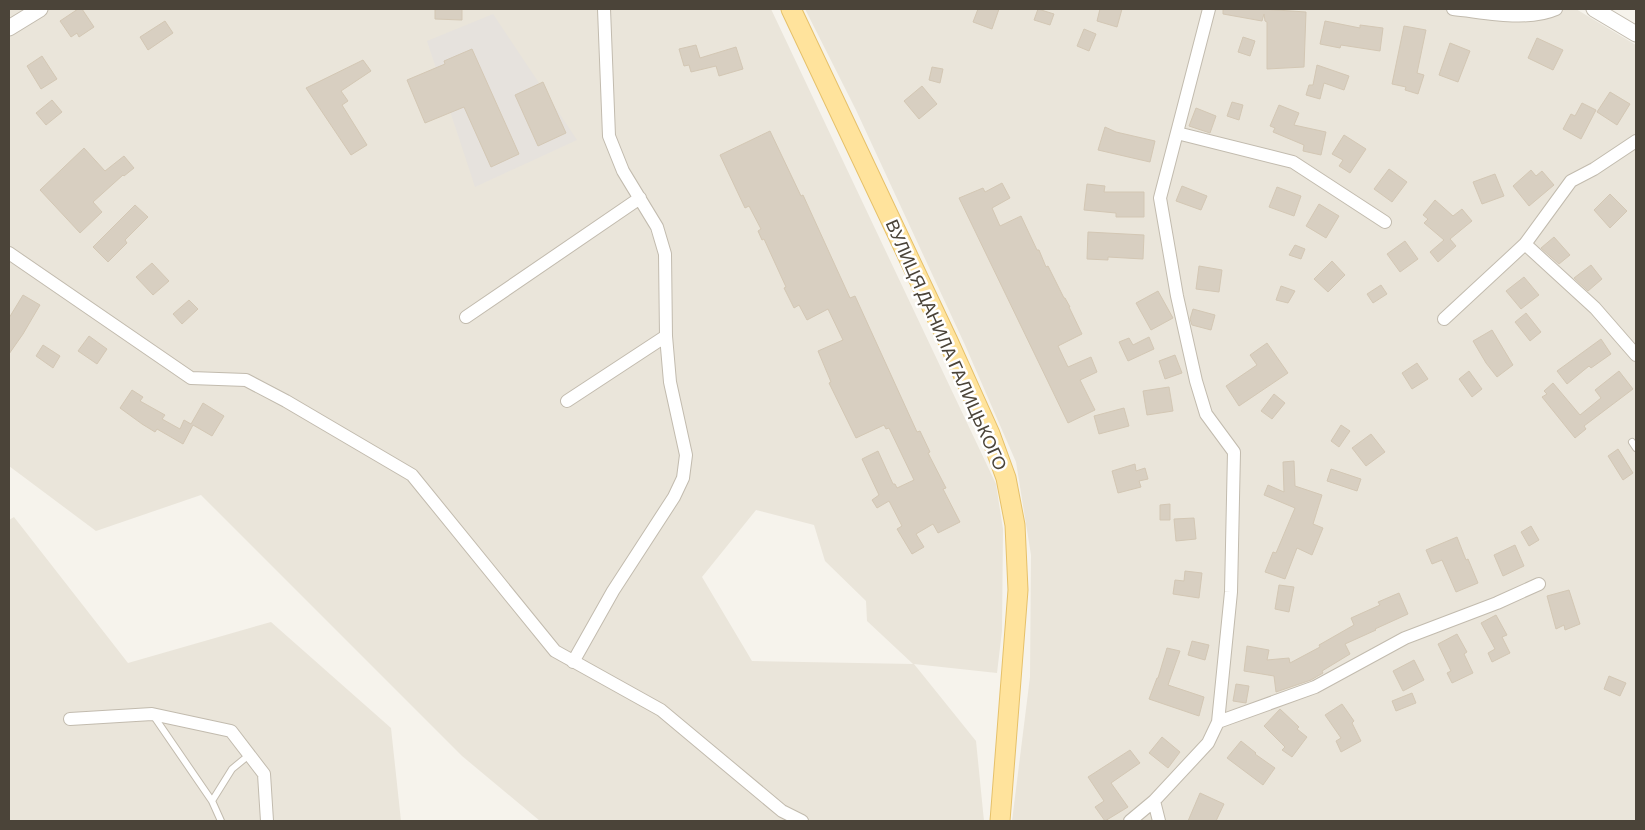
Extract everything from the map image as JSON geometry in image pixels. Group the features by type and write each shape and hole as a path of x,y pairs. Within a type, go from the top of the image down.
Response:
{"main road":[{"name":"ВУЛИЦЯ ДАНИЛА ГАЛИЦЬКОГО","path":"791,9 948,342 990,434 1006,478 1015,525 1018,590 1000,821"}],"street":[{"path":"9,28 40,9"},
{"path":"573,662 613,591 674,497 683,478 686,455 670,382 666,336 665,254 657,227 622,171 609,136 604,9"},
{"path":"1130,821 1154,801 1208,743 1218,722 1232,592 1234,452 1206,414 1196,381 1177,296 1160,198 1209,9"},
{"path":"1453,9 1515,16 1556,9"},
{"path":"1594,9 1636,34"},
{"path":"1177,134 1293,162 1385,222"},
{"path":"1444,319 1525,244 1570,181 1594,169 1636,141"},
{"path":"466,317 640,198"},
{"path":"1525,244 1595,308 1636,355"},
{"path":"9,252 191,378 246,380 286,400 412,475 555,651 662,710 782,811 797,821"},
{"path":"567,401 666,336"},
{"path":"1218,722 1315,687 1405,638 1497,603 1539,584"},
{"path":"70,719 152,714 231,731 264,774 267,821"},
{"path":"1154,801 1159,821"}],"lane":[{"path":"152,714 212,801 221,821"},
{"path":"212,801 232,769 249,755"}],"shaded area":[{"path":"9,9 771,9 996,484 1003,529 1002,631 997,673 914,664 976,741 984,821 540,821 462,756 201,495 96,531 9,466","holes":["628,173 667,251 667,273","756,510 814,525 825,561 866,601 867,621 913,664 752,661 702,577"]},
{"path":"805,9 1576,9 1636,45 1636,821 1012,821 1030,677 1031,555 1016,462 965,345 856,110"},
{"path":"493,14 577,140 475,187 427,41"},
{"path":"14,517 128,663 271,622 391,728 401,821 9,821 9,520"}],"building":[{"path":"78,9 82,9 94,27 79,37 77,33 71,37 60,21"},
{"path":"435,9 462,9 462,20 435,19"},
{"path":"978,9 999,9 992,29 973,22"},
{"path":"1038,9 1054,14 1050,25 1034,20"},
{"path":"1100,9 1122,9 1117,27 1097,21"},
{"path":"1223,9 1306,12 1304,67 1267,69 1267,22 1265,21 1264,14 1262,21 1223,14"},
{"path":"165,21 173,33 148,50 140,37"},
{"path":"1325,21 1360,28 1360,25 1383,28 1380,51 1341,45 1340,48 1320,44"},
{"path":"1404,26 1426,30 1417,73 1424,75 1418,94 1405,90 1406,87 1392,84"},
{"path":"1084,29 1096,34 1089,51 1077,46"},
{"path":"1243,37 1255,41 1250,56 1238,52"},
{"path":"1537,38 1563,50 1553,70 1528,58"},
{"path":"1450,43 1470,51 1458,82 1439,75"},
{"path":"696,45 700,58 736,47 743,69 719,76 716,66 691,72 689,65 684,66 679,49"},
{"path":"472,49 519,154 491,167 464,107 425,123 407,80 445,64 444,61"},
{"path":"42,56 57,79 41,89 27,66"},
{"path":"363,60 371,71 341,91 348,101 342,105 367,145 351,155 306,88"},
{"path":"1317,65 1349,76 1344,90 1324,83 1320,99 1306,95 1309,85 1313,85"},
{"path":"932,67 943,69 940,83 929,80"},
{"path":"543,82 566,133 538,146 515,95"},
{"path":"922,86 937,104 919,119 904,101"},
{"path":"1610,92 1630,104 1617,125 1597,112"},
{"path":"52,100 62,112 46,125 36,113"},
{"path":"1232,102 1243,105 1239,120 1227,116"},
{"path":"1582,103 1596,110 1581,139 1563,129 1571,114 1575,116"},
{"path":"1279,105 1299,113 1294,125 1326,132 1321,155 1303,151 1304,145 1273,132 1275,128 1270,126"},
{"path":"1196,108 1216,116 1210,133 1189,126"},
{"path":"1105,127 1116,132 1155,141 1150,162 1098,150"},
{"path":"770,131 801,196 803,195 850,298 855,296 917,432 920,431 930,452 928,453 946,488 943,489 960,522 938,533 933,524 916,534 924,547 912,554 897,529 902,526 889,501 877,508 872,500 879,495 862,459 878,451 893,484 897,488 914,480 889,428 886,429 884,425 856,438 829,383 831,382 818,351 843,340 828,309 807,320 799,305 794,308 764,239 762,240 758,231 761,229 749,206 745,208 720,155"},
{"path":"1344,135 1366,149 1350,173 1339,166 1343,160 1332,154"},
{"path":"84,148 105,171 124,156 134,168 123,175 93,202 102,212 80,233 40,190"},
{"path":"1389,169 1407,182 1392,202 1374,189"},
{"path":"1531,170 1536,176 1542,171 1554,185 1529,206 1513,186"},
{"path":"1495,174 1504,196 1482,204 1473,182"},
{"path":"1002,183 1010,198 992,208 1000,226 1021,216 1046,267 1048,266 1070,307 1082,334 1058,346 1068,367 1091,357 1097,372 1080,380 1095,410 1068,423 959,198 983,188 985,192"},
{"path":"1087,184 1105,186 1104,192 1144,192 1144,217 1116,217 1116,213 1084,210"},
{"path":"1182,186 1207,196 1201,210 1176,201"},
{"path":"1277,187 1301,196 1294,216 1269,207"},
{"path":"1610,194 1627,211 1610,228 1594,210"},
{"path":"1435,200 1453,216 1462,209 1472,221 1450,239 1456,246 1438,262 1430,252 1444,240 1424,223 1428,219 1423,215"},
{"path":"1319,204 1339,216 1326,238 1306,226"},
{"path":"135,205 148,217 125,240 127,243 108,262 93,247"},
{"path":"1088,232 1144,235 1143,259 1108,257 1108,260 1087,259"},
{"path":"1554,237 1570,255 1559,264 1541,248"},
{"path":"1405,241 1418,259 1400,272 1387,254"},
{"path":"1295,245 1305,249 1301,259 1289,255"},
{"path":"1332,261 1345,275 1328,292 1314,279"},
{"path":"152,263 169,281 153,295 136,277"},
{"path":"1591,265 1602,279 1588,291 1574,278"},
{"path":"1199,266 1222,270 1219,292 1196,289"},
{"path":"1524,277 1539,295 1521,309 1506,291"},
{"path":"1381,285 1387,294 1373,303 1367,294"},
{"path":"1281,286 1295,291 1288,303 1276,300"},
{"path":"1158,291 1173,318 1151,330 1136,303"},
{"path":"23,295 40,305 9,354 9,318"},
{"path":"189,300 198,309 182,324 173,314"},
{"path":"1193,309 1215,315 1211,330 1192,325 1190,319"},
{"path":"1526,313 1541,332 1530,341 1515,322"},
{"path":"1492,330 1513,365 1497,377 1473,341"},
{"path":"89,336 107,349 97,364 78,351"},
{"path":"1149,337 1154,349 1128,361 1119,342 1129,338 1133,345"},
{"path":"1601,339 1611,354 1591,368 1589,366 1567,384 1557,371"},
{"path":"1267,343 1288,373 1239,406 1226,386 1257,365 1250,355"},
{"path":"43,345 60,356 53,368 36,356"},
{"path":"1175,355 1182,373 1165,379 1159,361"},
{"path":"1417,363 1428,379 1412,389 1402,373"},
{"path":"1469,371 1482,389 1472,397 1459,379"},
{"path":"1619,371 1633,389 1584,426 1586,429 1575,438 1542,397 1547,394 1544,391 1553,383 1580,415 1601,398 1595,390"},
{"path":"1169,387 1173,411 1147,415 1143,391"},
{"path":"132,390 143,397 140,401 165,415 162,419 180,429 184,420 191,424 203,403 224,416 212,436 193,425 183,444 157,429 155,432 120,408"},
{"path":"1274,394 1285,403 1272,419 1261,411"},
{"path":"1124,408 1129,426 1099,434 1094,416"},
{"path":"1341,425 1350,431 1339,447 1331,441"},
{"path":"1371,434 1385,452 1366,466 1352,448"},
{"path":"1618,449 1633,473 1623,480 1608,456"},
{"path":"1294,461 1295,486 1322,495 1313,524 1323,528 1312,555 1297,548 1285,579 1265,572 1273,552 1276,553 1295,508 1264,495 1268,485 1284,492 1283,462"},
{"path":"1135,464 1136,471 1145,468 1148,479 1139,481 1141,487 1118,493 1112,471"},
{"path":"1331,469 1361,479 1357,491 1327,481"},
{"path":"1170,504 1170,520 1160,520 1160,505"},
{"path":"1194,518 1196,539 1176,541 1174,519"},
{"path":"1531,526 1539,540 1529,546 1521,532"},
{"path":"1457,537 1478,583 1456,592 1442,560 1432,564 1426,550"},
{"path":"1515,545 1524,566 1503,576 1494,555"},
{"path":"1185,571 1202,573 1199,598 1173,594 1175,580 1184,581"},
{"path":"1279,585 1294,587 1289,612 1275,609"},
{"path":"1569,590 1580,624 1565,630 1564,625 1556,629 1547,596"},
{"path":"1399,593 1408,614 1345,644 1350,654 1311,680 1276,692 1274,676 1244,671 1247,646 1269,650 1267,660 1289,658 1290,663 1320,647 1319,645 1354,625 1351,618 1380,605 1378,602"},
{"path":"1496,615 1507,635 1502,637 1510,653 1492,662 1488,653 1495,649 1481,623"},
{"path":"1457,634 1467,652 1464,654 1473,673 1452,683 1447,673 1451,671 1438,644"},
{"path":"1192,641 1209,645 1205,660 1188,655"},
{"path":"1167,648 1180,651 1168,685 1204,697 1199,716 1149,699"},
{"path":"1414,660 1424,680 1403,691 1393,671"},
{"path":"1609,676 1626,683 1620,696 1604,689"},
{"path":"1236,684 1249,686 1246,703 1233,701"},
{"path":"1412,693 1416,703 1396,711 1392,701"},
{"path":"1342,704 1354,721 1352,723 1361,741 1341,752 1336,741 1341,738 1325,715"},
{"path":"1280,709 1299,727 1297,729 1307,737 1292,757 1282,750 1285,747 1264,726"},
{"path":"1162,737 1180,752 1168,768 1149,753"},
{"path":"1241,741 1275,768 1263,785 1227,758"},
{"path":"1130,750 1140,763 1111,783 1128,807 1105,821 1095,807 1104,801 1088,777"},
{"path":"1200,793 1224,804 1216,821 1188,821"}]}
